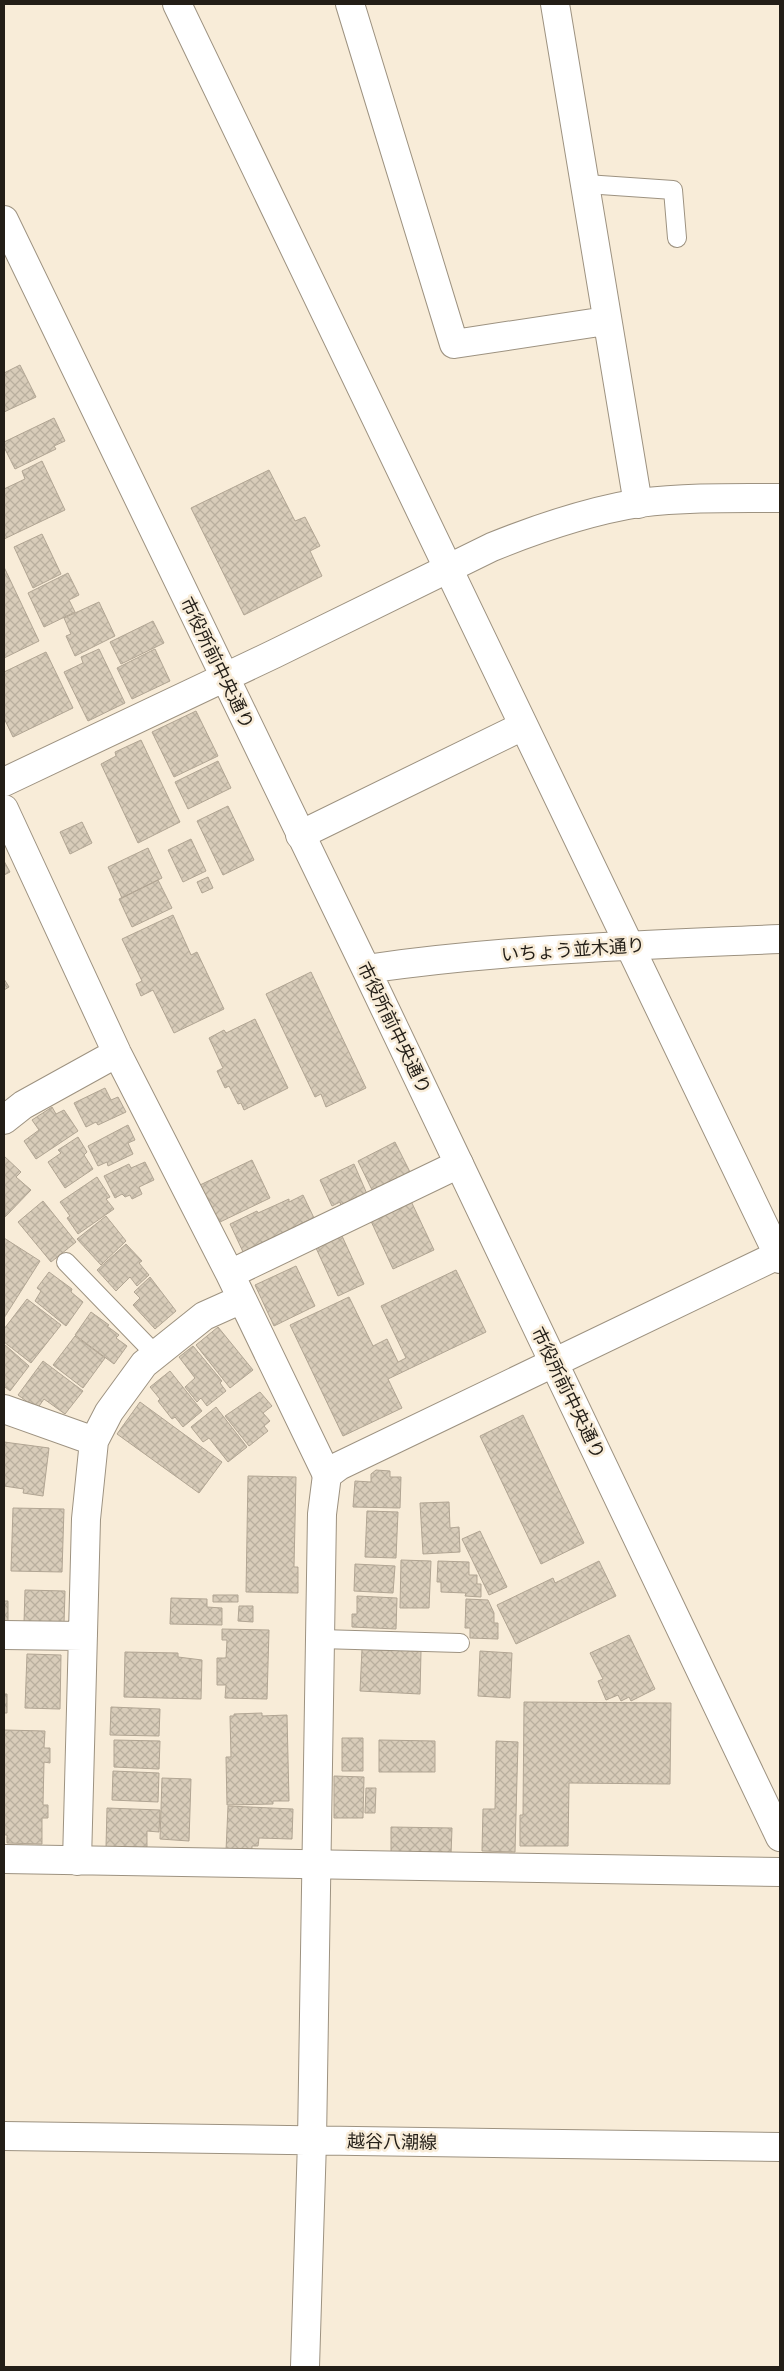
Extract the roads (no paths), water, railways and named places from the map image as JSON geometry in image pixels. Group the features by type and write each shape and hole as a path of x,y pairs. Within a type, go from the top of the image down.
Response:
{"street":[{"path":"177,4 523,726 780,1256 554,1362 326,1474"},
{"path":"350,4 454,344 606,321"},
{"path":"555,4 586,184 606,321 638,504"},
{"name":"市役所前中央通り","path":"4,220 366,969 780,1837"},
{"path":"4,782 224,678 492,546 568,520 638,504 677,500 780,498"},
{"path":"300,835 523,726"},
{"path":"4,809 117,1053 230,1274 326,1474 322,1514 312,2141 306,2367"},
{"name":"いちょう並木通り","path":"366,969 429,960 629,946 780,939"},
{"path":"4,1120 24,1105 117,1053"},
{"path":"230,1274 459,1164"},
{"path":"77,1861 86,1520 94,1441 124,1390 144,1364 204,1316 242,1299"},
{"path":"4,1409 94,1441"},
{"path":"4,1636 83,1636"},
{"path":"4,1859 780,1872"},
{"name":"越谷八潮線","path":"4,2136 780,2147"}],"lane":[{"path":"586,184 673,190 678,238"},
{"path":"66,1262 156,1355"},
{"path":"320,1640 460,1643"}]}
